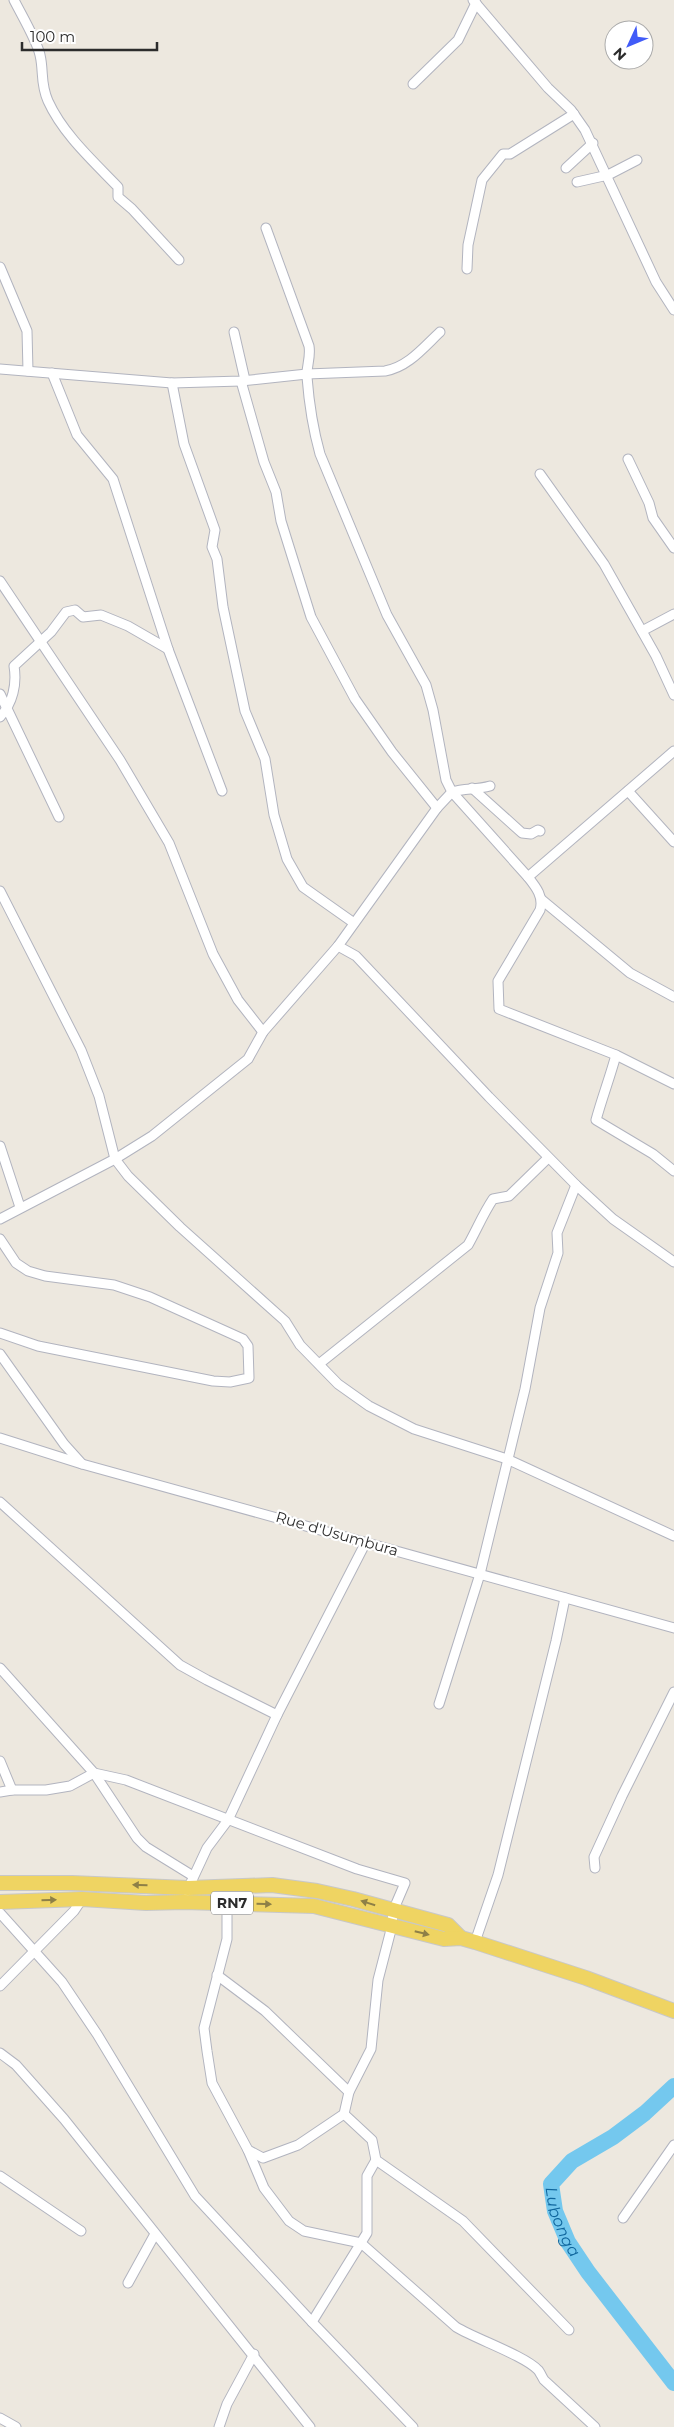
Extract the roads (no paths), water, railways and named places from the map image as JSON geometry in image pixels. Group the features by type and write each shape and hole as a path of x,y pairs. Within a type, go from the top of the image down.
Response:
{"main road":[{"name":"RN7","path":"0,1883 190,1882 272,1885 317,1891 448,1925 461,1938"},
{"path":"314,1906 317,1891"},
{"name":"RN7","path":"0,1902 82,1899 146,1903 184,1902 314,1906 444,1939 461,1938 475,1942 586,1978 674,2011"}],"street":[{"path":"14,0 40,55 43,87 48,102 73,139 118,187 118,197 179,260"},
{"path":"413,84 458,40 474,2 548,88 574,114 593,143 656,282 674,310"},
{"path":"467,269 468,245 482,180 503,154 510,154 574,114"},
{"path":"566,168 593,143"},
{"path":"577,182 608,175 637,160"},
{"path":"266,228 308,346 310,363 307,374 313,428 320,454 387,616 426,685 433,710 446,780 452,792 528,877 538,889 542,900 630,972 674,997"},
{"path":"0,267 27,332 28,371"},
{"path":"234,332 243,381 264,462 276,492 281,520 311,617 335,666 355,699 392,752 437,808"},
{"path":"0,370 172,383 243,381 307,374 397,369 440,332"},
{"path":"52,374 77,435 113,479 168,649 222,791"},
{"path":"172,383 184,444 215,530 212,547 217,559 223,607 245,711 265,759 274,815 287,859 303,887 354,923"},
{"path":"628,459 653,518 674,548"},
{"path":"540,474 604,564 642,631 674,695"},
{"path":"0,581 120,760 169,843 213,954 238,1000 263,1032"},
{"path":"0,717 8,709 16,681 14,666 51,632 66,612 75,610 83,617 101,615 128,626 168,649"},
{"path":"642,631 674,614"},
{"path":"0,694 59,817"},
{"path":"528,877 672,755"},
{"path":"0,1219 115,1159 152,1136 248,1059 263,1032 290,1004 338,946 437,808 452,792 490,786"},
{"path":"472,788 522,833 531,834 538,830 540,831"},
{"path":"628,791 674,842"},
{"path":"0,891 81,1050 99,1096 115,1159 128,1176 180,1227 285,1322 300,1345 338,1384 369,1406 414,1429 507,1459 674,1536"},
{"path":"542,900 540,910 498,981 499,1010 616,1055 674,1084"},
{"path":"338,946 356,956 576,1185 613,1219 674,1262"},
{"path":"616,1055 609,1079 604,1086 596,1120 653,1154 674,1171"},
{"path":"0,1146 20,1207"},
{"path":"319,1364 468,1245 479,1226 482,1215 493,1200 508,1196 548,1158"},
{"path":"439,1704 480,1574 525,1389 540,1308 558,1253 557,1234 576,1185"},
{"path":"0,1239 16,1264 28,1271 45,1276 114,1285 150,1298 243,1339 248,1346 249,1378 230,1382 213,1382 38,1346 0,1333"},
{"path":"0,1354 64,1444 82,1464"},
{"name":"Rue d'Usumbura","path":"0,1438 82,1464 674,1628"},
{"path":"0,1502 180,1665 277,1715"},
{"path":"184,1902 190,1882 207,1848 228,1820 277,1715 366,1542"},
{"path":"475,1942 498,1875 565,1598"},
{"path":"0,1668 94,1773 137,1838 190,1882"},
{"path":"595,1868 594,1857 674,1692"},
{"path":"0,1761 12,1790"},
{"path":"0,1792 46,1790 70,1786 94,1773 126,1780 357,1870 405,1883 393,1911 392,1926 378,1980 371,2049 349,2092 344,2114 298,2145 263,2158 248,2150"},
{"path":"0,1986 74,1911 82,1899"},
{"path":"227,1903 227,1939 204,2028 212,2083 248,2150 264,2188 289,2221 304,2231 361,2243 456,2328 527,2362 538,2370 544,2380 595,2427"},
{"path":"0,1913 62,1982 98,2034 195,2196 413,2427"},
{"path":"217,1975 265,2011 349,2092"},
{"path":"0,2054 16,2065 64,2119 155,2234 254,2354 310,2427"},
{"path":"312,2322 367,2233 367,2176 376,2160 372,2140 344,2114"},
{"path":"623,2218 674,2145"},
{"path":"376,2160 463,2221 569,2330"},
{"path":"0,2176 81,2231"},
{"path":"128,2284 155,2234"},
{"path":"219,2427 227,2404 254,2354"},
{"path":"0,2418 16,2427"}],"waterway":[{"name":"Lubonga","path":"674,2086 645,2113 613,2137 572,2161 551,2184 555,2211 568,2242 588,2272 674,2383"}]}
